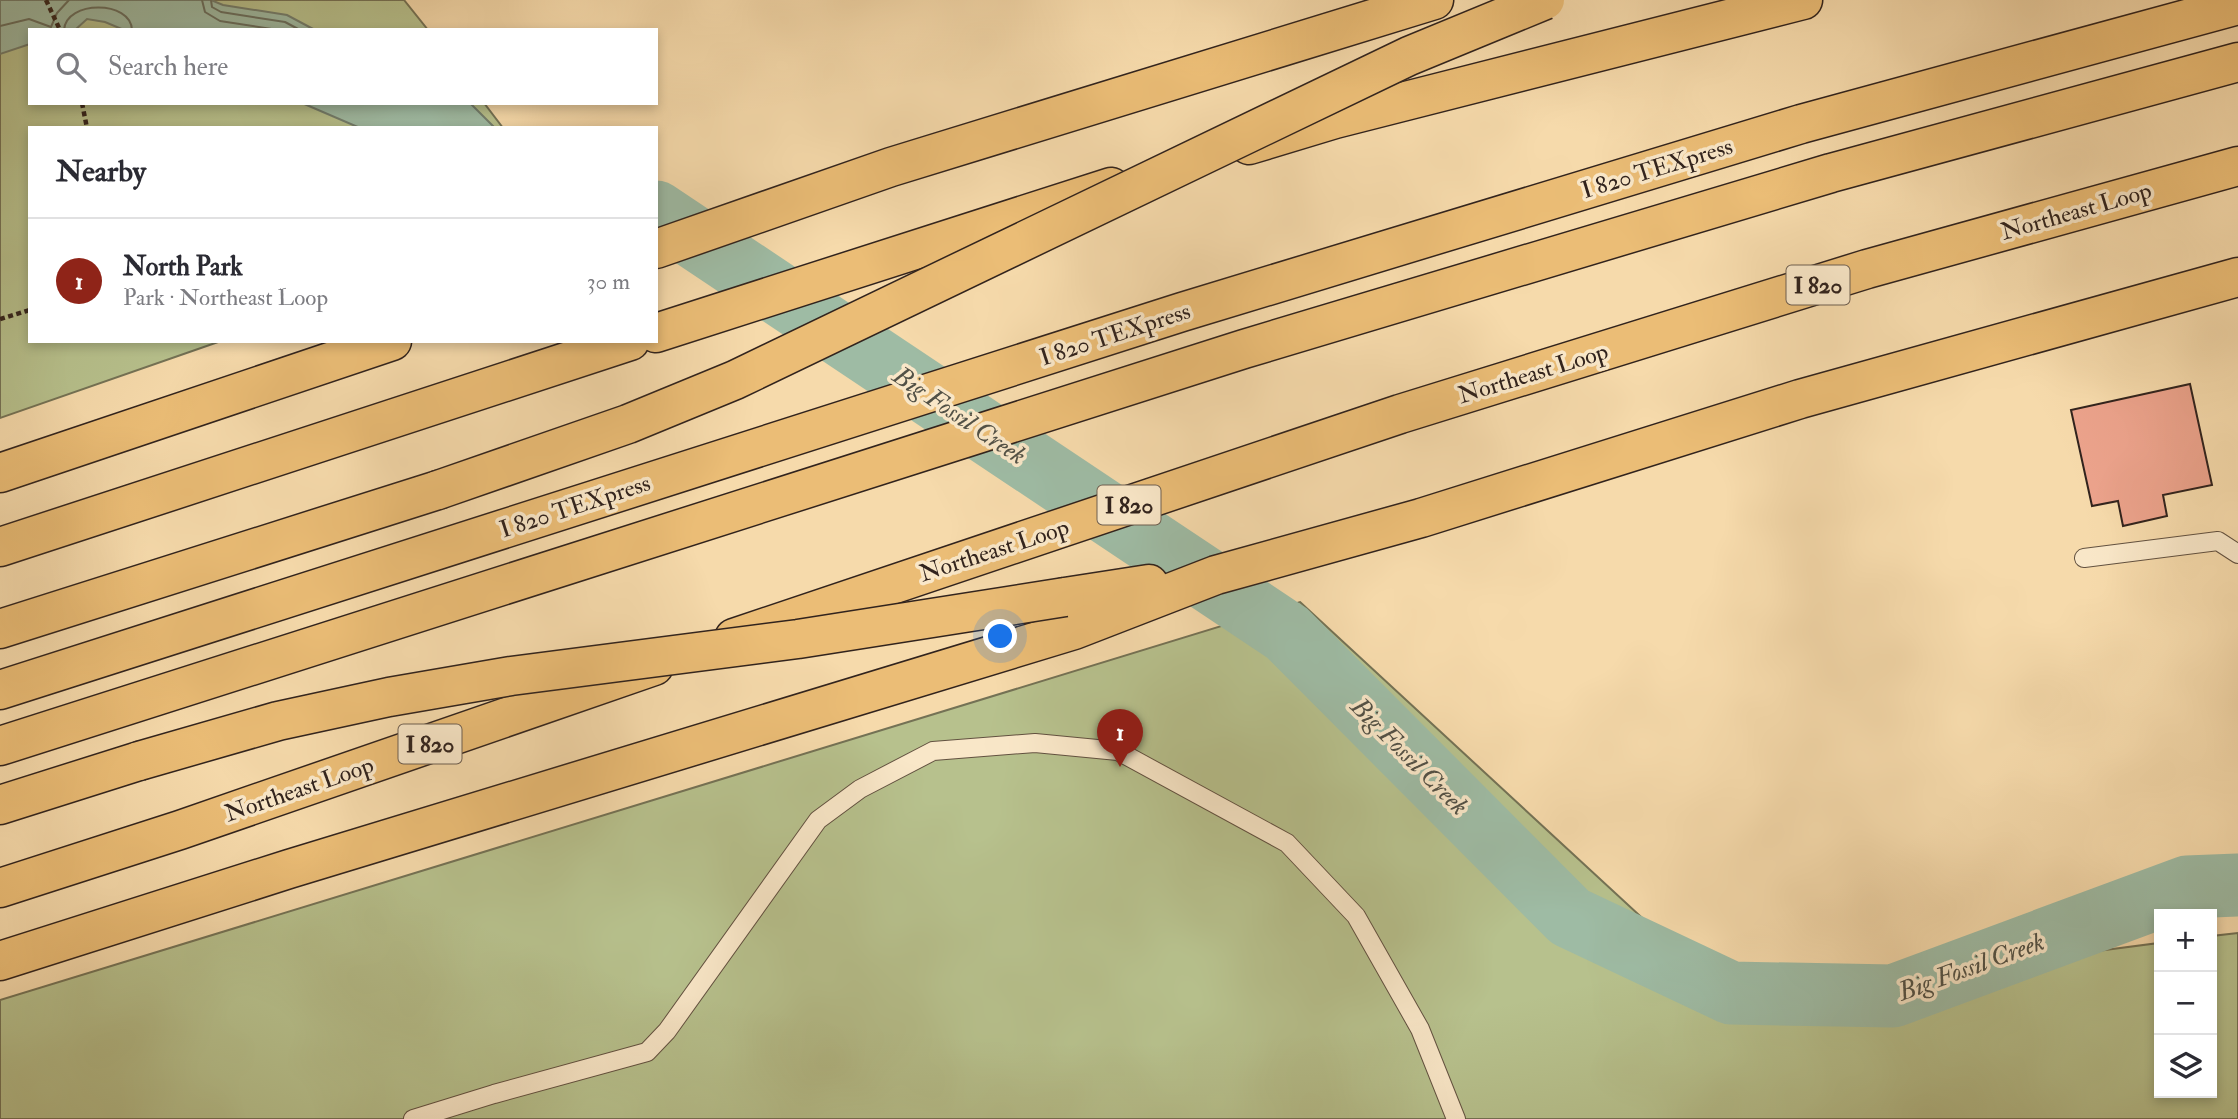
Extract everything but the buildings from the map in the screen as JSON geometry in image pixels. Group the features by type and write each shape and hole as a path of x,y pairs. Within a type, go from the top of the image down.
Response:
{"highway":[{"path":"658,248 891,167 1434,0"},
{"path":"0,629 438,490 628,424 736,380 1409,56 1545,0"},
{"path":"658,332 1055,204 1335,120 1803,0"},
{"name":"I 820 TEXpress","path":"0,690 1182,312 1801,124 2238,5"},
{"path":"0,746 1244,349 1831,173 2238,62"},
{"name":"Northeast Loop","path":"0,888 180,830 858,595 1400,414 1867,269 2238,166"},
{"path":"0,961 289,869 1074,630 1216,575 1421,518 1800,399 2238,276"},
{"path":"0,473 386,343"},
{"path":"0,547 624,343"},
{"path":"0,806 139,761 278,721 389,697 511,676 797,639 1216,575"}],"lane":[{"path":"2084,558 2218,541 2238,554"},
{"path":"413,1119 647,1052 667,1031 818,820 860,789 933,751 1035,743 1118,751 1287,843 1356,916 1420,1029 1457,1119"}],"path":[{"path":"46,0 59,28"},
{"path":"82,105 87,126"},
{"path":"0,318 28,311"}],"green space":[{"path":"0,0 404,0 426,28 28,28 28,105 486,105 501,126 28,126 28,343 215,343 0,418"},
{"path":"1300,602 1730,999 2154,944 2154,1098 2217,1098 2217,935 2238,933 2238,1119 0,1119 0,1000"}],"water":[{"path":"0,0 211,0 223,5 287,15 311,28 119,28 87,19 77,28 28,28 28,45 0,54"},
{"path":"307,105 472,105 493,126 355,126"}],"waterway":[{"name":"Big Fossil Creek","path":"658,213 1287,633 1570,917 1731,993 1893,996 2187,887 2238,885"}],"place":[{"name":"North Park","path":"1120,767"}]}
